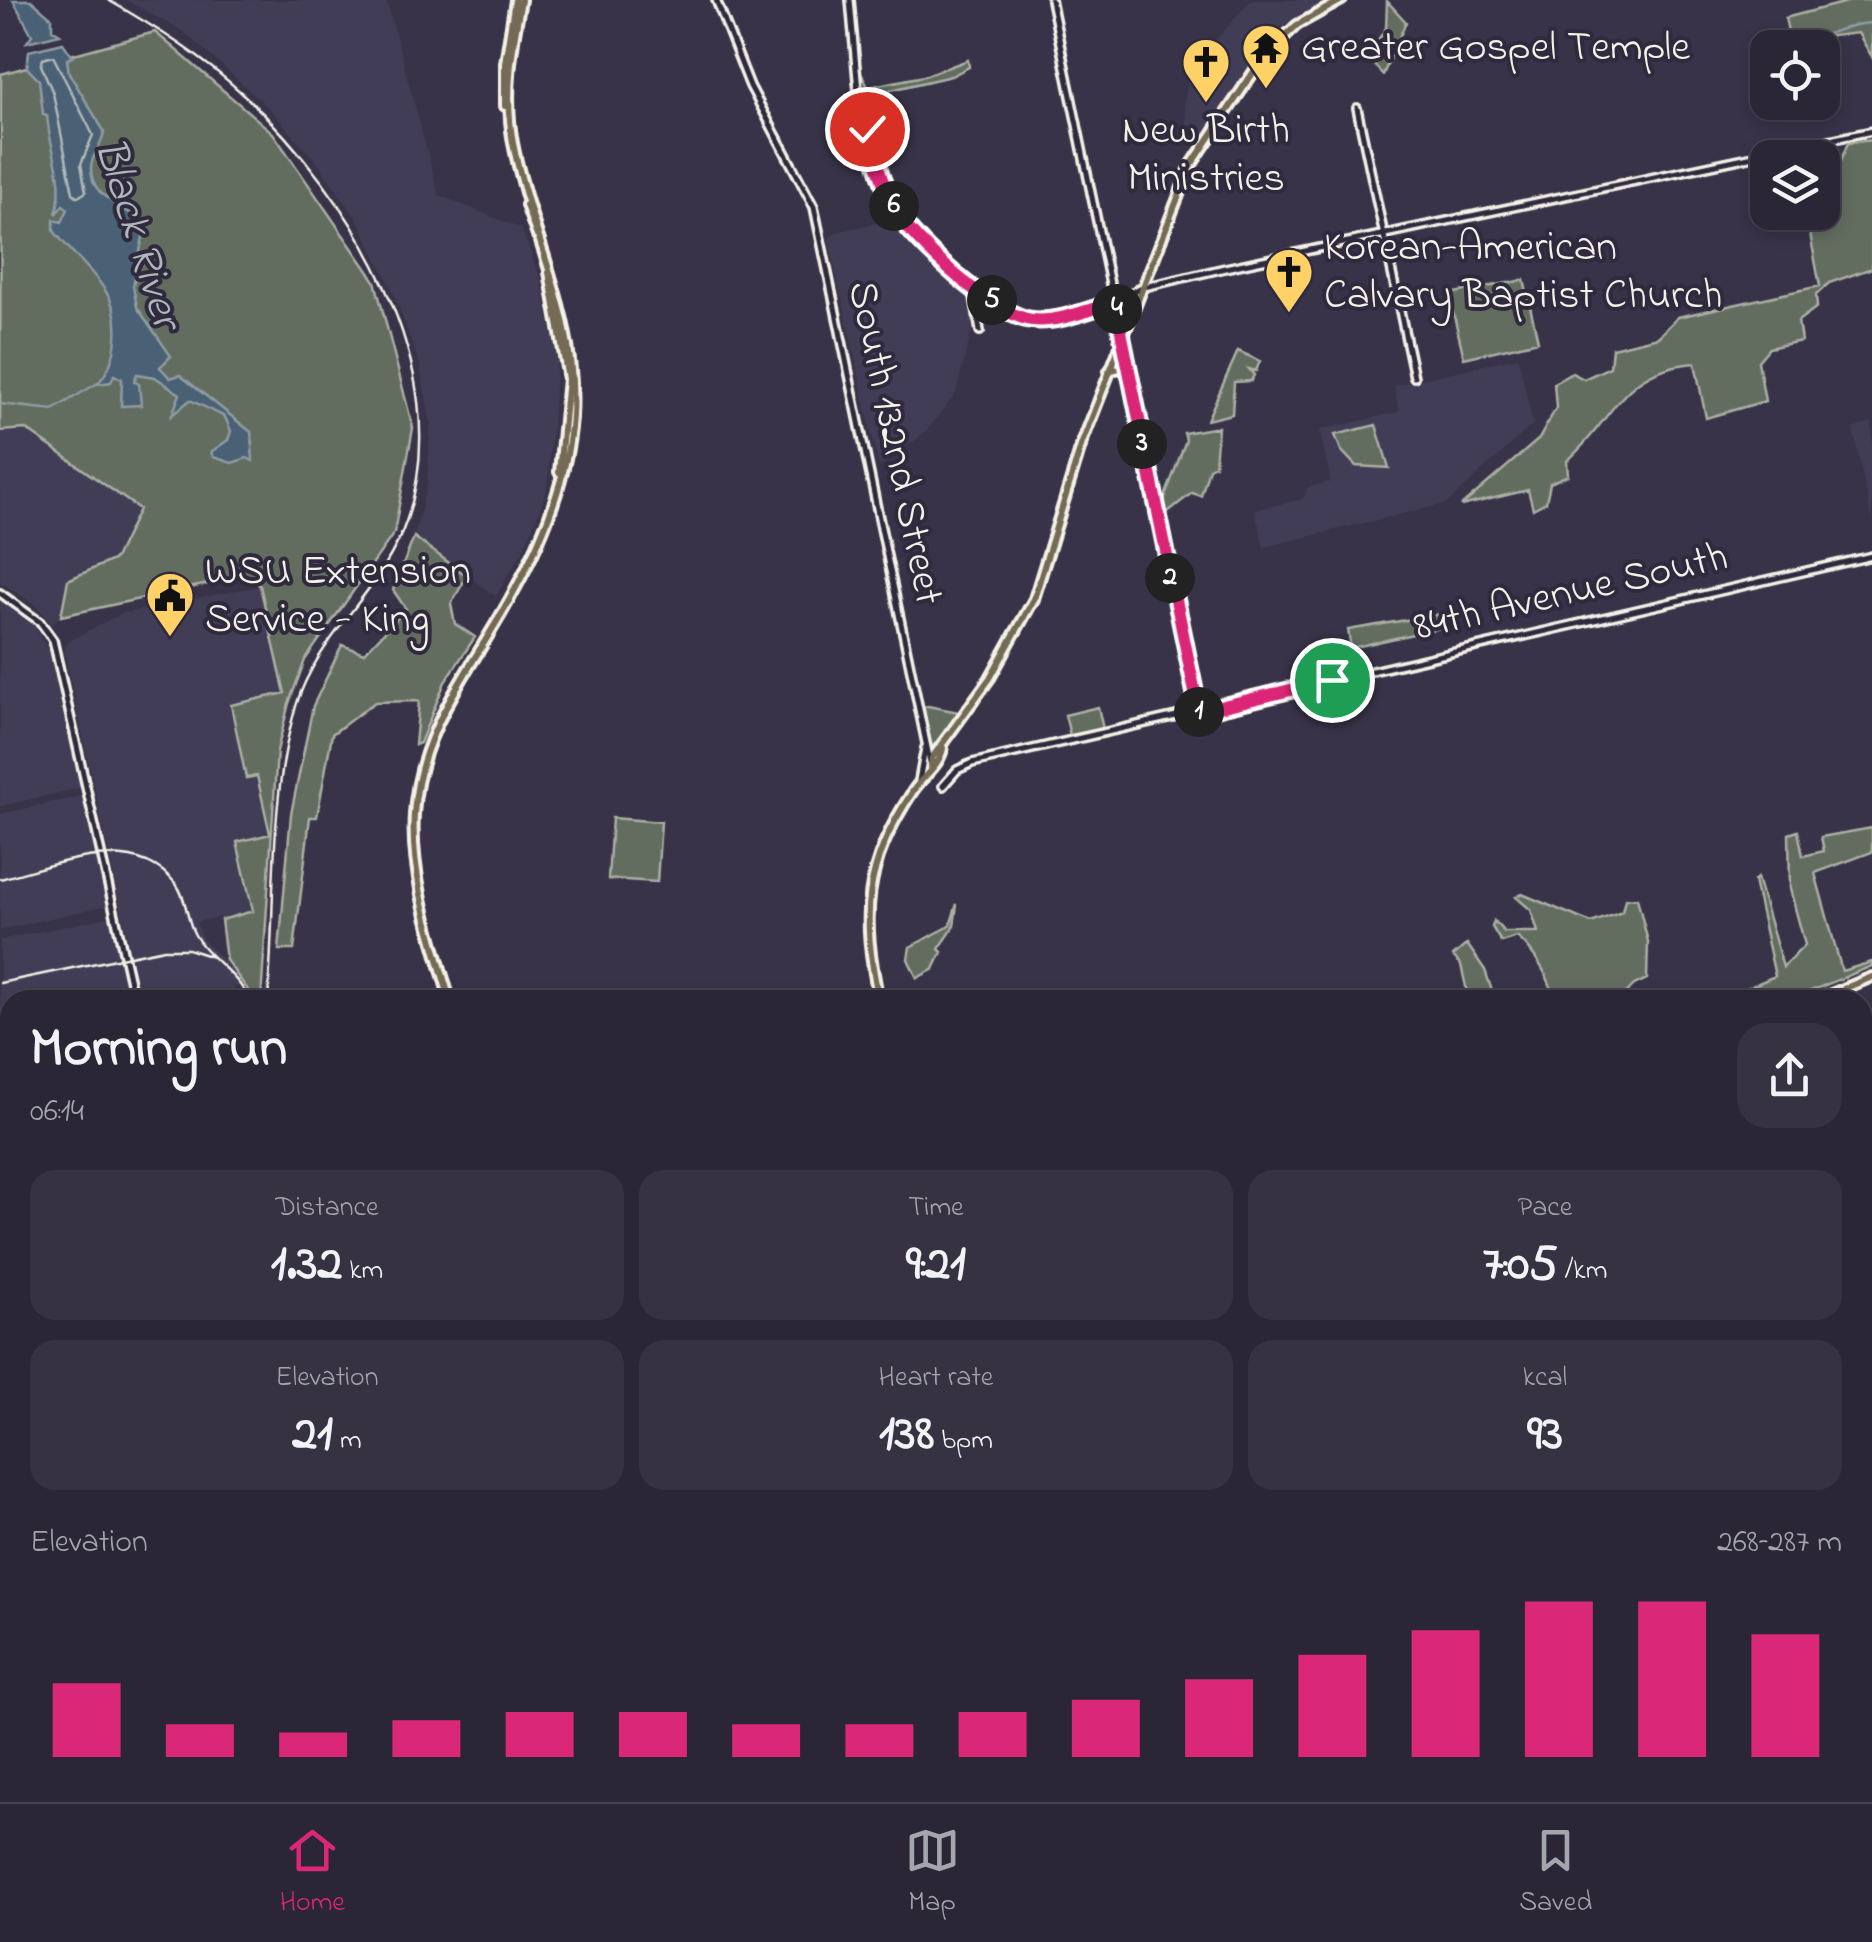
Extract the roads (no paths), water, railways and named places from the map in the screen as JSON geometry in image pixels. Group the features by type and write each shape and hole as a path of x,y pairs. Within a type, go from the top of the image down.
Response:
{"main road":[{"path":"447,990 417,869 417,784 440,716 511,598 543,532 572,417 570,346 559,292 512,140 510,64 518,0"},
{"path":"877,990 868,937 870,877 892,824 932,766 932,758 990,678 1034,599 1108,371 1190,167 1240,88 1289,32 1342,0"},
{"path":"1108,371 1118,368 1129,372"},
{"path":"1841,990 1872,977"}],"street":[{"name":"South 132nd Street","path":"716,0 750,86 814,207 932,766"},
{"path":"850,0 858,91 892,204 910,230 972,287 1028,320 1049,319 1115,302 1140,288 1382,234 1872,132"},
{"path":"1051,0 1199,712"},
{"path":"1357,108 1414,376"},
{"path":"972,287 980,331"},
{"name":"84th Avenue South","path":"942,786 965,765 1872,556"},
{"path":"0,593 32,614 53,640 132,990"},
{"path":"918,783 926,745"}],"water":[{"path":"13,0 31,0 52,18 52,29 60,34 27,42 32,35"},
{"name":"Black River","path":"63,43 73,57 67,59 69,73 104,131 91,168 97,188 145,227 133,286 137,307 171,356 160,367 170,378 180,375 251,432 253,461 247,458 232,463 213,457 211,452 228,440 231,431 225,417 190,400 172,415 180,394 155,377 137,374 134,381 139,384 141,405 121,406 122,379 114,375 111,382 97,384 114,351 114,313 99,282 54,231 54,220 62,222 68,209 63,205 56,214 59,176 47,115 43,114 39,80 27,68 29,51"}],"waterway":[{"path":"1839,30 1872,23"},
{"path":"0,404 53,410 96,384"}],"railway":[{"path":"108,0 179,44 228,81 284,136 322,182 385,288 406,345 418,404 419,462 407,519 383,568 319,657 296,706 277,815 268,990"},
{"path":"0,879 92,856 116,855 158,868 180,890 201,944 244,990"},
{"path":"0,983 164,949 188,949 213,957"}],"place":[{"name":"Greater Gospel Temple","path":"1266,90"},
{"name":"New Birth Ministries","path":"1206,104"},
{"name":"Korean-American Calvary Baptist Church","path":"1289,314"},
{"name":"WSU Extension Service - King","path":"170,638"}]}
